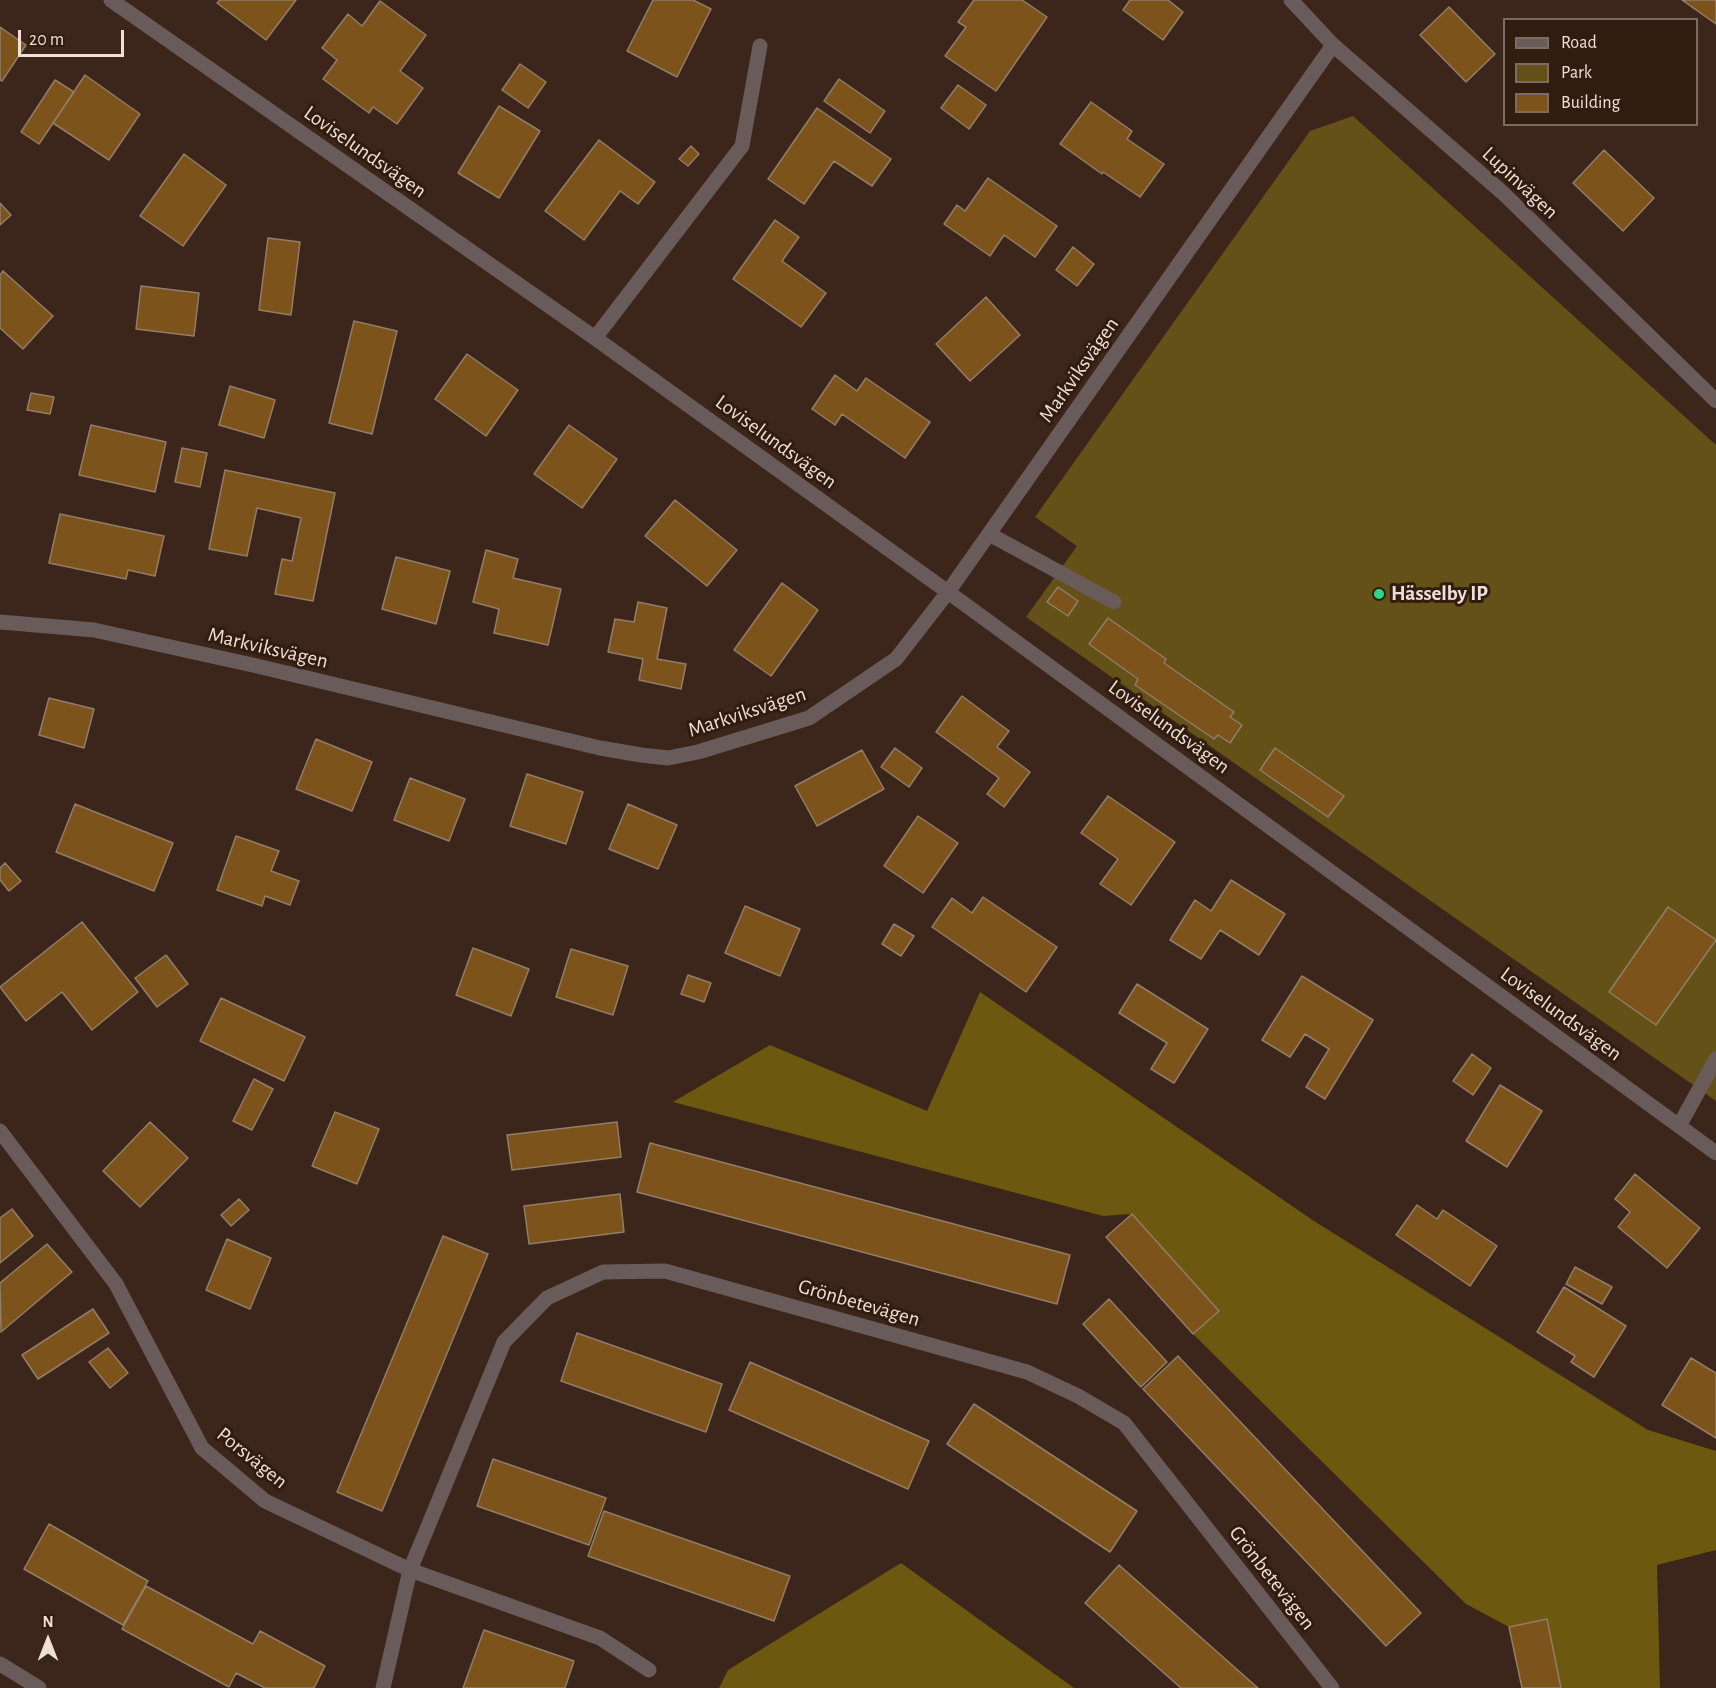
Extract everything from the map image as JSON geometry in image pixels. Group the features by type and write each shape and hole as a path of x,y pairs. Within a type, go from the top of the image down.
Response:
{"street":[{"name":"Loviselundsvägen","path":"111,0 595,338 948,592 1716,1153"},
{"name":"Lupinvägen","path":"1291,0 1333,45 1503,194 1716,401"},
{"name":"Markviksvägen","path":"0,622 94,630 257,666 600,748 641,755 668,758 698,752 809,718 896,658 948,592 1333,45"},
{"path":"595,338 742,146 760,46"},
{"path":"990,534 1114,602"},
{"path":"1679,1126 1716,1059"},
{"name":"Porsvägen","path":"0,1131 116,1284 202,1448 265,1501 410,1570 600,1638 649,1670"},
{"name":"Grönbetevägen","path":"383,1688 410,1570 504,1342 547,1298 603,1272 665,1271 1028,1372 1078,1396 1124,1423 1332,1688"},
{"path":"0,1664 39,1688"}],"green space":[{"name":"Hässelby IP","path":"1353,116 1716,445 1716,1101 1026,617 1077,546 1035,517 1310,131"}],"shaded area":[{"path":"980,992 1314,1221 1648,1430 1716,1451 1716,1550 1657,1565 1660,1688 1561,1688 1547,1620 1509,1627 1466,1604 1193,1334 1218,1311 1132,1214 1103,1216 673,1102 770,1045 927,1111"},
{"path":"901,1563 1074,1688 719,1688 728,1670"}],"building":[{"path":"220,0 296,0 266,40 217,3"},
{"path":"653,0 693,0 711,9 677,77 627,51"},
{"path":"974,0 1022,0 1047,17 996,91 945,56 966,27 958,22"},
{"path":"1130,0 1168,0 1183,12 1163,40 1123,10"},
{"path":"1682,0 1716,0 1716,24"},
{"path":"380,1 426,35 400,71 423,88 397,124 373,107 369,113 323,79 337,60 322,48 348,14 362,26"},
{"path":"1449,7 1495,54 1466,82 1420,35"},
{"path":"0,27 26,45 2,81 0,80"},
{"path":"520,64 546,82 528,108 502,90"},
{"path":"85,75 140,114 109,160 53,123"},
{"path":"839,79 885,111 870,133 824,101"},
{"path":"55,80 74,92 39,144 21,132"},
{"path":"958,85 986,105 969,129 941,108"},
{"path":"1091,102 1132,131 1127,139 1164,164 1140,197 1103,172 1102,174 1060,144"},
{"path":"499,106 540,131 499,198 458,173"},
{"path":"817,108 891,159 872,186 834,161 804,204 768,179"},
{"path":"599,140 655,182 638,204 620,191 584,240 545,211"},
{"path":"691,146 699,154 688,166 679,159"},
{"path":"1604,150 1654,198 1623,231 1573,183"},
{"path":"184,154 226,185 183,246 140,216"},
{"path":"988,178 1057,226 1035,257 1004,235 990,256 944,224 957,205 965,211"},
{"path":"0,203 11,215 0,225"},
{"path":"775,220 799,237 782,261 826,293 801,327 733,279"},
{"path":"268,238 300,242 291,315 259,310"},
{"path":"1073,247 1094,264 1077,286 1056,270"},
{"path":"3,271 53,316 23,349 0,328 0,275"},
{"path":"141,286 199,293 194,336 136,329"},
{"path":"986,297 1020,335 970,381 936,344"},
{"path":"354,321 397,331 372,434 329,423"},
{"path":"467,354 518,390 486,436 435,399"},
{"path":"835,375 857,391 866,378 930,422 905,458 842,414 835,425 812,409"},
{"path":"230,386 275,400 264,438 219,425"},
{"path":"31,393 54,397 50,414 27,410"},
{"path":"91,425 166,442 155,492 79,475"},
{"path":"569,425 617,459 582,508 534,474"},
{"path":"182,448 207,453 200,487 175,482"},
{"path":"225,470 335,493 313,601 275,594 282,559 292,561 301,518 257,508 247,556 209,549"},
{"path":"675,500 737,550 707,586 645,536"},
{"path":"60,514 164,536 155,576 128,570 126,579 49,563"},
{"path":"486,550 518,559 513,578 561,589 548,645 494,633 499,609 473,602"},
{"path":"396,557 450,571 436,624 382,609"},
{"path":"782,583 818,610 771,676 734,650"},
{"path":"1058,587 1078,601 1068,616 1047,602"},
{"path":"638,602 667,608 657,659 686,664 681,689 639,680 643,659 608,652 615,619 634,622"},
{"path":"1108,618 1166,659 1164,663 1234,712 1230,717 1242,725 1230,743 1218,735 1214,739 1135,685 1138,679 1089,644"},
{"path":"962,696 1009,731 997,747 1030,772 1004,807 987,794 999,778 936,732"},
{"path":"49,698 94,709 84,748 39,735"},
{"path":"316,739 372,762 352,811 296,789"},
{"path":"895,748 922,768 909,787 881,767"},
{"path":"1275,748 1344,796 1328,817 1260,770"},
{"path":"862,750 884,789 817,826 795,786"},
{"path":"527,774 583,792 566,844 510,826"},
{"path":"410,778 465,799 449,841 394,820"},
{"path":"1108,796 1175,842 1131,905 1100,884 1118,859 1081,833"},
{"path":"75,804 173,843 154,891 56,852"},
{"path":"628,804 677,825 658,869 609,849"},
{"path":"918,816 958,843 923,893 884,866"},
{"path":"236,836 279,851 271,871 299,881 290,905 265,896 262,906 217,890"},
{"path":"5,863 21,881 9,891 0,880 0,868"},
{"path":"1231,880 1285,914 1259,955 1220,930 1201,959 1170,940 1195,900 1211,911"},
{"path":"983,897 1057,947 1026,992 932,927 952,898 972,913"},
{"path":"745,906 800,929 780,976 725,953"},
{"path":"1668,907 1716,940 1656,1025 1609,992"},
{"path":"82,922 138,992 92,1030 62,992 26,1021 0,987"},
{"path":"894,924 914,936 901,956 882,944"},
{"path":"473,948 529,969 511,1016 456,995"},
{"path":"571,949 628,966 613,1015 556,997"},
{"path":"166,955 188,984 157,1007 135,978"},
{"path":"688,975 711,983 704,1002 681,994"},
{"path":"1302,976 1373,1020 1325,1099 1306,1087 1329,1049 1305,1034 1290,1057 1262,1040"},
{"path":"1137,984 1208,1029 1174,1083 1151,1069 1167,1043 1119,1013"},
{"path":"221,998 305,1037 284,1081 200,1041"},
{"path":"1472,1054 1491,1068 1473,1095 1453,1081"},
{"path":"254,1079 273,1089 252,1130 233,1121"},
{"path":"1500,1085 1542,1111 1507,1167 1466,1141"},
{"path":"335,1112 379,1129 357,1184 312,1166"},
{"path":"150,1122 188,1158 140,1207 103,1171"},
{"path":"617,1122 621,1157 512,1170 507,1135"},
{"path":"650,1143 1070,1255 1057,1304 637,1192"},
{"path":"1635,1174 1700,1228 1667,1268 1618,1227 1630,1212 1615,1199"},
{"path":"620,1194 624,1232 529,1244 524,1206"},
{"path":"239,1199 249,1210 231,1226 221,1215"},
{"path":"1417,1205 1437,1219 1443,1210 1497,1246 1470,1286 1396,1235"},
{"path":"12,1209 33,1236 0,1263 0,1218"},
{"path":"1132,1214 1219,1311 1193,1334 1106,1237"},
{"path":"443,1236 488,1254 382,1511 337,1492"},
{"path":"227,1239 271,1258 250,1309 206,1290"},
{"path":"47,1244 72,1272 1,1332 0,1283"},
{"path":"1575,1267 1612,1287 1602,1304 1566,1284"},
{"path":"1564,1287 1626,1326 1594,1377 1571,1362 1575,1356 1537,1332"},
{"path":"1109,1299 1167,1362 1141,1387 1083,1324"},
{"path":"93,1309 109,1333 38,1379 22,1355"},
{"path":"577,1333 722,1384 706,1432 561,1381"},
{"path":"108,1348 128,1373 110,1388 89,1362"},
{"path":"1178,1356 1421,1613 1386,1646 1143,1389"},
{"path":"1691,1358 1716,1373 1716,1438 1662,1405"},
{"path":"750,1362 929,1441 908,1489 729,1410"},
{"path":"974,1404 1137,1511 1110,1552 947,1444"},
{"path":"493,1459 606,1498 589,1545 477,1506"},
{"path":"604,1511 790,1576 774,1621 588,1556"},
{"path":"49,1524 148,1581 123,1625 24,1569"},
{"path":"1119,1565 1258,1688 1181,1688 1085,1603"},
{"path":"146,1586 253,1644 260,1631 325,1666 314,1688 265,1688 236,1673 229,1687 122,1629"},
{"path":"1547,1619 1561,1688 1522,1688 1509,1627"},
{"path":"484,1630 574,1661 565,1688 463,1688"}],"place":[{"name":"Hässelby IP","path":"1379,594"}]}
